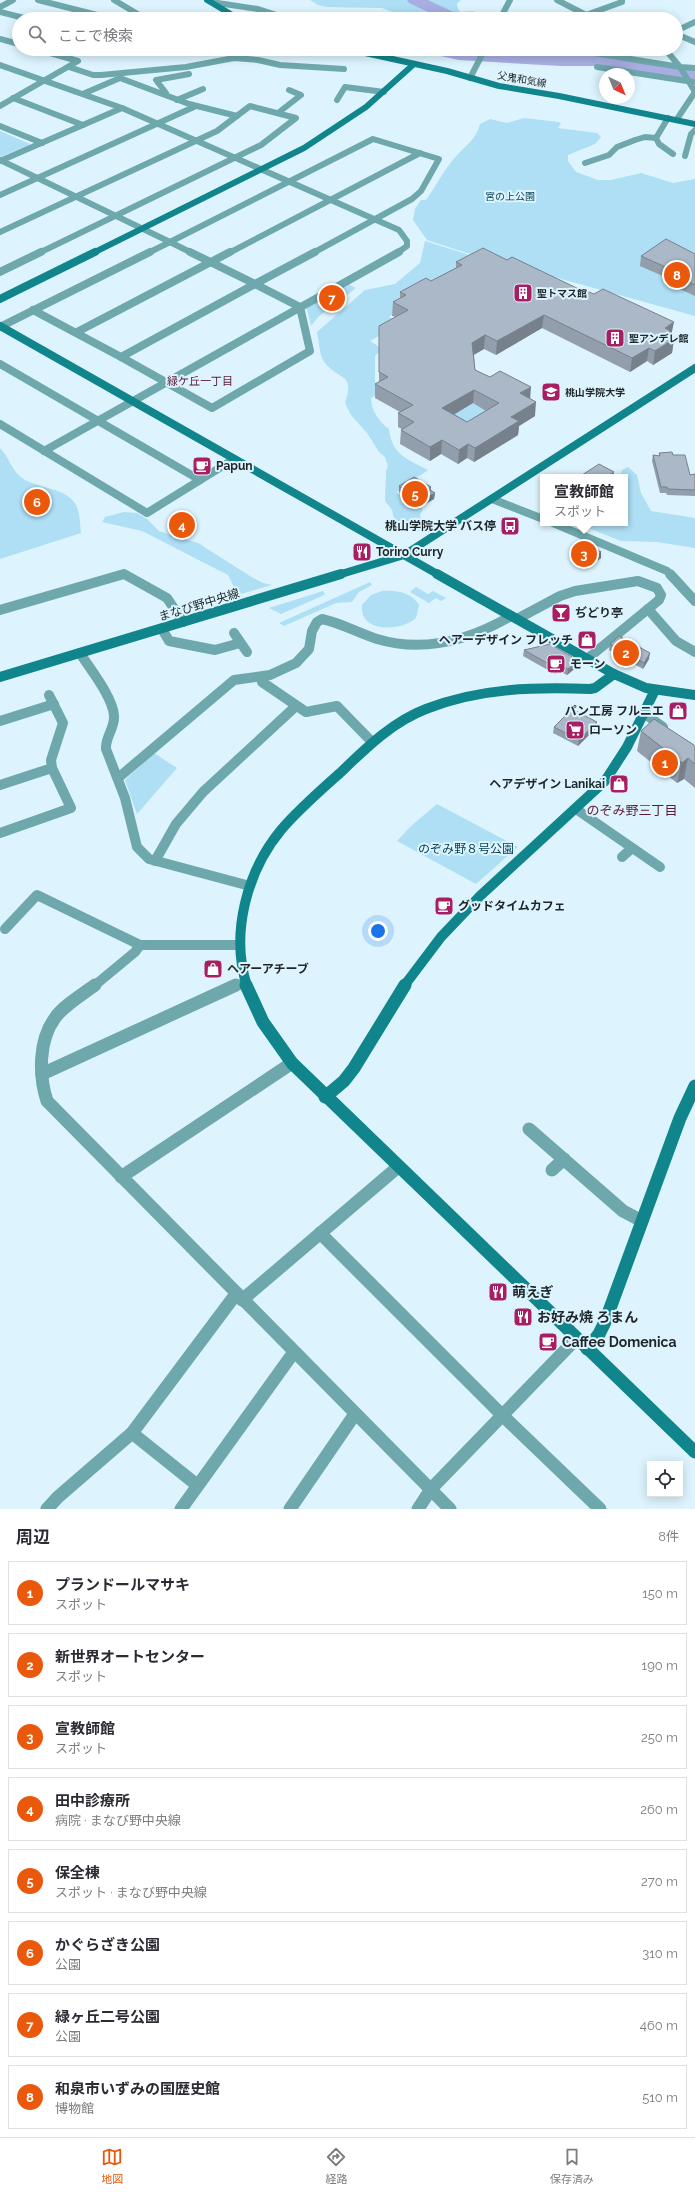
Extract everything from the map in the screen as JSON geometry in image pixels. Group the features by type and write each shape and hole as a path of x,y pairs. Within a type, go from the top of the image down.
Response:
{"street":[{"path":"0,6 12,0"},
{"path":"38,0 85,12"},
{"path":"114,0 134,12"},
{"path":"504,12 510,0"},
{"path":"557,0 580,12"},
{"path":"594,12 622,2 622,0"},
{"path":"209,1 227,12"},
{"path":"209,1 258,9 267,12"},
{"path":"0,12 12,15"},
{"path":"683,28 695,22"},
{"path":"683,37 695,42"},
{"path":"0,38 12,42"},
{"path":"0,106 78,61 60,56"},
{"name":"父鬼和気線","path":"378,56 499,86 559,96 677,119 695,124"},
{"path":"470,78 482,56"},
{"path":"607,56 680,68 695,68"},
{"path":"671,56 691,81 695,89 695,92 677,119"},
{"path":"69,67 92,74 101,75 186,67 234,58 258,60 280,65 344,69"},
{"path":"0,299 262,170 340,126 384,92 414,64"},
{"path":"2,67 47,80 122,108 376,219 404,234 407,241 406,246 44,451"},
{"path":"597,67 691,81"},
{"path":"163,94 166,93 156,80 168,76 189,74"},
{"path":"85,94 120,78 177,100 237,116"},
{"path":"337,100 346,85 384,92"},
{"path":"177,100 203,88"},
{"path":"278,113 301,95 289,90"},
{"path":"13,98 83,126"},
{"path":"0,195 196,106"},
{"path":"0,232 217,131 250,106 296,118 261,145 0,272"},
{"path":"0,161 122,108"},
{"path":"656,138 668,118"},
{"path":"0,126 42,143"},
{"path":"684,156 691,134 695,130"},
{"path":"585,163 609,155 617,147 635,140 645,137 656,138"},
{"path":"656,138 659,144 673,154"},
{"path":"0,326 373,139 439,159 421,191 412,199 121,357"},
{"path":"77,332 420,153"},
{"path":"0,161 170,242 300,307"},
{"path":"33,310 77,332 212,408 310,351 300,307"},
{"path":"0,326 614,674 656,690 695,695"},
{"path":"0,364 200,480"},
{"name":"まなび野中央線","path":"0,677 404,555 695,368"},
{"path":"0,424 147,512 234,459"},
{"path":"492,499 540,518"},
{"path":"560,526 667,571 680,582 695,601"},
{"path":"0,610 124,574 167,598 183,622"},
{"path":"118,778 234,680 261,678 288,668 304,656 309,649 312,631 317,622 322,620 340,624 377,639 418,645 445,643 477,634 565,593 638,581 652,586 659,591 661,595 659,600 587,659"},
{"path":"648,609 676,641 695,652"},
{"path":"162,629 169,640 215,650 240,642"},
{"path":"234,633 247,652"},
{"path":"80,653 114,712 112,728 105,744 108,757 118,778 137,847 144,856 155,861 250,886"},
{"path":"614,674 595,688 590,689 545,688 503,690 450,701 414,715 372,742 276,837 254,875 250,886 244,907 240,945 245,983 270,1034 292,1063 325,1097 695,1452"},
{"path":"261,678 262,682 306,712 337,706 372,742"},
{"path":"325,1097 344,1081 354,1068 410,976 441,937 480,896 605,781 616,767 645,714 656,690"},
{"path":"0,833 72,808 52,768 51,760 63,722 49,695"},
{"path":"0,721 54,704"},
{"path":"155,861 176,824 203,792 296,706"},
{"path":"645,714 670,732"},
{"path":"0,785 52,768"},
{"path":"576,809 660,867"},
{"path":"622,857 632,848"},
{"path":"5,929 37,895 140,945 240,945"},
{"path":"140,945 135,952 55,1017 48,1027 44,1042 42,1074 45,1096 50,1106 450,1509"},
{"path":"42,1074 237,984 245,983"},
{"path":"121,1177 292,1063"},
{"path":"587,1349 599,1334 605,1322 680,1118 695,1086"},
{"path":"529,1129 623,1211 642,1221"},
{"path":"552,1170 564,1159"},
{"path":"47,1509 58,1496 132,1433 239,1297 320,1233 398,1167"},
{"path":"320,1233 501,1414 600,1509"},
{"path":"418,1509 431,1489 501,1414 576,1339"},
{"path":"181,1509 294,1352"},
{"path":"290,1509 355,1414"},
{"path":"132,1433 197,1485"}],"green space":[{"path":"310,0 461,0 457,4 458,9 461,12 392,12 382,8 326,7 318,5"},
{"name":"宮の上公園","path":"524,118 559,122 561,123 558,128 597,133 601,137 595,144 568,155 568,161 576,172 598,180 611,180 641,173 673,183 695,179 695,316 467,253 427,240 413,220 415,209 421,200 426,200 448,166 472,140 480,124 490,119 507,123"},
{"path":"0,131 30,144 0,157"},
{"path":"425,241 482,259 400,308 389,317 397,321 390,330 370,341 383,349 375,356 375,383 383,391 371,398 372,407 382,423 389,429 397,451 402,456 428,470 396,492 423,509 420,515 423,527 417,532 395,523 392,510 385,501 386,471 388,466 385,457 379,452 367,433 351,415 345,403 348,393 347,382 344,378 331,369 323,360 320,352 317,332 365,290 395,284 420,263"},
{"path":"348,284 356,288 318,317 311,326 307,309 308,306"},
{"path":"473,403 498,417 466,436 442,422"},
{"path":"0,448 6,455 15,471 22,478 29,482 59,491 71,499 76,505 78,511 81,533 0,559"},
{"path":"628,467 637,475 641,493 651,511 695,518 695,548 657,542 621,541 583,526 628,526 628,474 621,474 622,470"},
{"path":"124,512 137,513 147,519 159,531 198,543 250,576 263,583 272,585 241,594 234,587 228,575 142,531 102,522 105,517"},
{"path":"370,582 372,585 359,592 352,602 336,603 284,626 279,623"},
{"path":"416,587 428,594 433,591 446,598 441,601 436,598 429,603 410,592"},
{"path":"323,591 325,594 322,596 281,614 269,608"},
{"path":"382,591 403,593 412,597 419,605 416,618 401,626 392,627 374,625 367,621 363,614 362,605 371,595"},
{"path":"154,753 177,768 137,814 125,780"},
{"name":"のぞみ野８号公園","path":"437,804 518,847 476,884 397,841 411,826"}],"building":[{"path":"666,239 695,254 695,285 666,271 670,269 641,256"},
{"path":"483,248 507,260 512,257 587,293 589,292 594,294 603,289 674,322 665,328 671,331 664,335 674,339 655,351 649,348 632,358 544,315 497,341 485,335 472,343 475,370 490,377 500,371 531,387 520,393 536,402 511,417 519,421 475,448 468,444 459,450 442,440 430,447 401,430 414,422 398,413 413,405 375,384 388,377 379,372 379,326 408,310 393,302 406,295 400,292 426,278 431,281 462,265 456,262","holes":["474,390 499,403 467,422 442,408"]},
{"path":"672,452 673,455 685,455 690,475 695,474 695,490 668,489 667,487 661,487 653,455 660,456 659,453"},
{"path":"599,464 614,472 611,474 584,474"},
{"path":"414,477 431,487 428,489 435,493 422,500 399,486"},
{"path":"582,541 601,552 591,560 571,548"},
{"path":"619,636 650,653 644,663 610,644"},
{"path":"550,644 579,661 568,669 560,665 556,668 524,650"},
{"name":"ローソン","path":"572,709 597,722 579,740 554,727"},
{"path":"654,719 694,745 695,764 688,758 682,763 641,731"}],"waterway":[{"path":"415,0 441,12"},
{"path":"504,56 561,61 596,61"},
{"path":"578,58 695,75"}],"place":[{"name":"和泉市いずみの国歴史館","path":"677,275"},
{"name":"聖トマス館","path":"523,293"},
{"name":"緑ヶ丘二号公園","path":"332,298"},
{"name":"聖アンデレ館","path":"615,338"},
{"name":"桃山学院大学","path":"551,392"},
{"name":"Papun","path":"202,466"},
{"name":"保全棟","path":"415,494"},
{"name":"かぐらざき公園","path":"37,502"},
{"name":"田中診療所","path":"182,525"},
{"name":"桃山学院大学 バス停","path":"510,526"},
{"name":"Toriro Curry","path":"362,552"},
{"name":"宣教師館","path":"584,554"},
{"name":"ぢどり亭","path":"561,613"},
{"name":"ヘアーデザイン フレッチ","path":"587,640"},
{"name":"新世界オートセンター","path":"626,653"},
{"name":"モーン","path":"556,664"},
{"name":"パン工房 フルニエ","path":"678,711"},
{"name":"ローソン","path":"575,730"},
{"name":"プランドールマサキ","path":"665,763"},
{"name":"ヘアデザイン Lanikai","path":"619,784"},
{"name":"グッドタイムカフェ","path":"444,906"},
{"name":"ヘアーアチーブ","path":"213,969"},
{"name":"萌えぎ","path":"498,1292"},
{"name":"お好み焼 ろまん","path":"523,1317"},
{"name":"Caffee Domenica","path":"548,1342"}],"district":[{"name":"緑ケ丘一丁目","path":"200,381"},
{"name":"のぞみ野三丁目","path":"632,810"}]}
